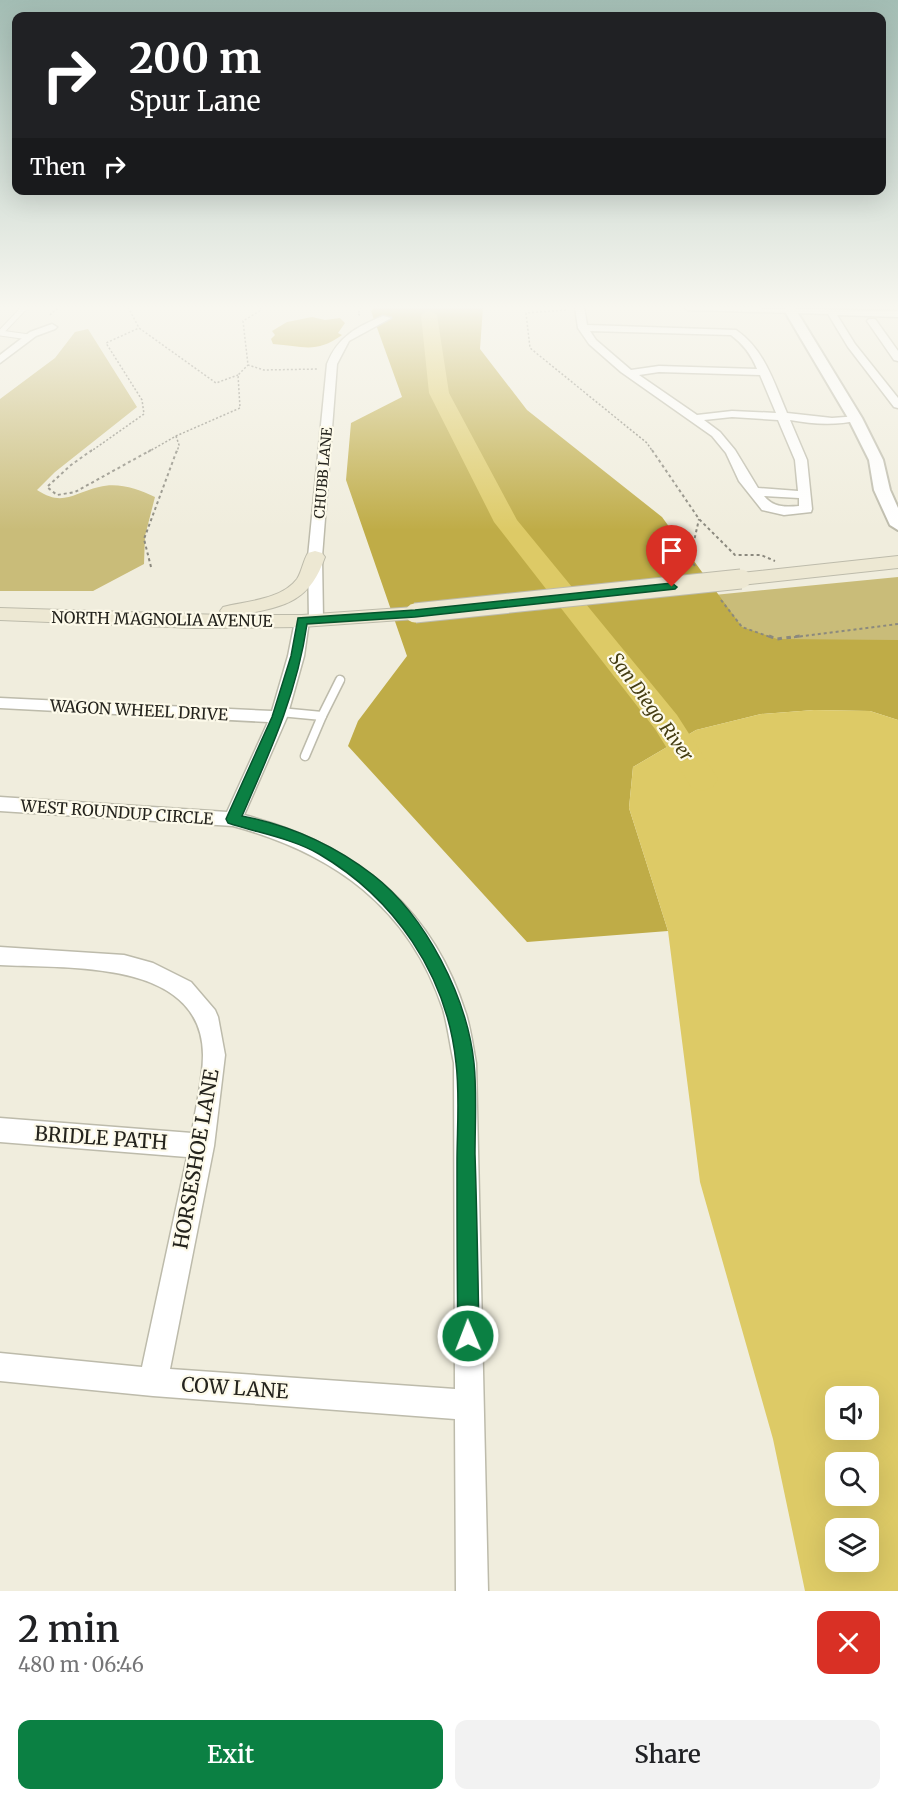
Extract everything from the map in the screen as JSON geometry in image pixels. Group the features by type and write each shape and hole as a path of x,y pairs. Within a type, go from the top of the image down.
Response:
{"main road":[{"path":"161,621 258,606 283,597 304,583 315,557"},
{"name":"NORTH MAGNOLIA AVENUE","path":"0,614 161,621 309,620 415,614 898,562"}],"street":[{"name":"CHUBB LANE","path":"233,819 279,714 309,620 331,381"},
{"path":"642,381 716,434 731,452 745,481 766,507 774,510 806,509 803,466 788,417 769,381"},
{"path":"833,381 876,460 882,490 898,525"},
{"path":"884,381 898,405"},
{"path":"696,419 710,415 822,420 855,418"},
{"path":"754,492 805,495"},
{"name":"WAGON WHEEL DRIVE","path":"0,703 279,714"},
{"name":"WEST ROUNDUP CIRCLE","path":"0,804 233,819 262,825 322,849 369,880 395,906 432,958 453,1007 465,1063 472,1591"},
{"name":"HORSESHOE LANE","path":"0,956 124,964 153,972 183,989 207,1017 214,1054 202,1146 153,1382"},
{"name":"BRIDLE PATH","path":"0,1130 202,1146"},
{"name":"COW LANE","path":"0,1367 153,1382 469,1405"}],"lane":[{"path":"305,756 340,680"},
{"path":"279,714 322,716"}],"path":[{"path":"130,381 142,400 144,414 71,465 47,487 57,495 75,492 176,436 240,408 242,399 239,381"},
{"path":"572,381 647,443 699,519 735,555 759,554 772,558 785,575"},
{"path":"151,567 144,539 179,445 176,436"},
{"path":"696,567 690,559 699,519"},
{"path":"716,593 742,627 777,639 898,624"}],"shaded area":[{"path":"24,381 121,381 137,407 55,472 37,490 54,498 61,498 113,485 135,489 155,497 145,536 144,564 93,591 0,591 0,399"},
{"path":"396,381 505,381 527,410 662,517 742,627 777,639 898,640 898,720 870,711 814,710 761,714 696,730 633,767 629,808 668,931 527,942 348,746 358,721 407,656 346,480 351,423 402,397"},
{"path":"898,577 898,642 768,644 736,637 714,595"},
{"path":"814,710 870,711 898,720 898,1591 805,1591 773,1439 700,1182 668,931 629,808 633,767 696,730 761,714"}],"waterway":[{"name":"San Diego River","path":"437,381 439,393 506,522 666,722 702,779"}],"route":[{"path":"468,1336 465,1063 453,1007 432,958 395,906 369,880 322,849 262,825 233,819 279,717 297,656 302,621 415,614 672,587"}]}
